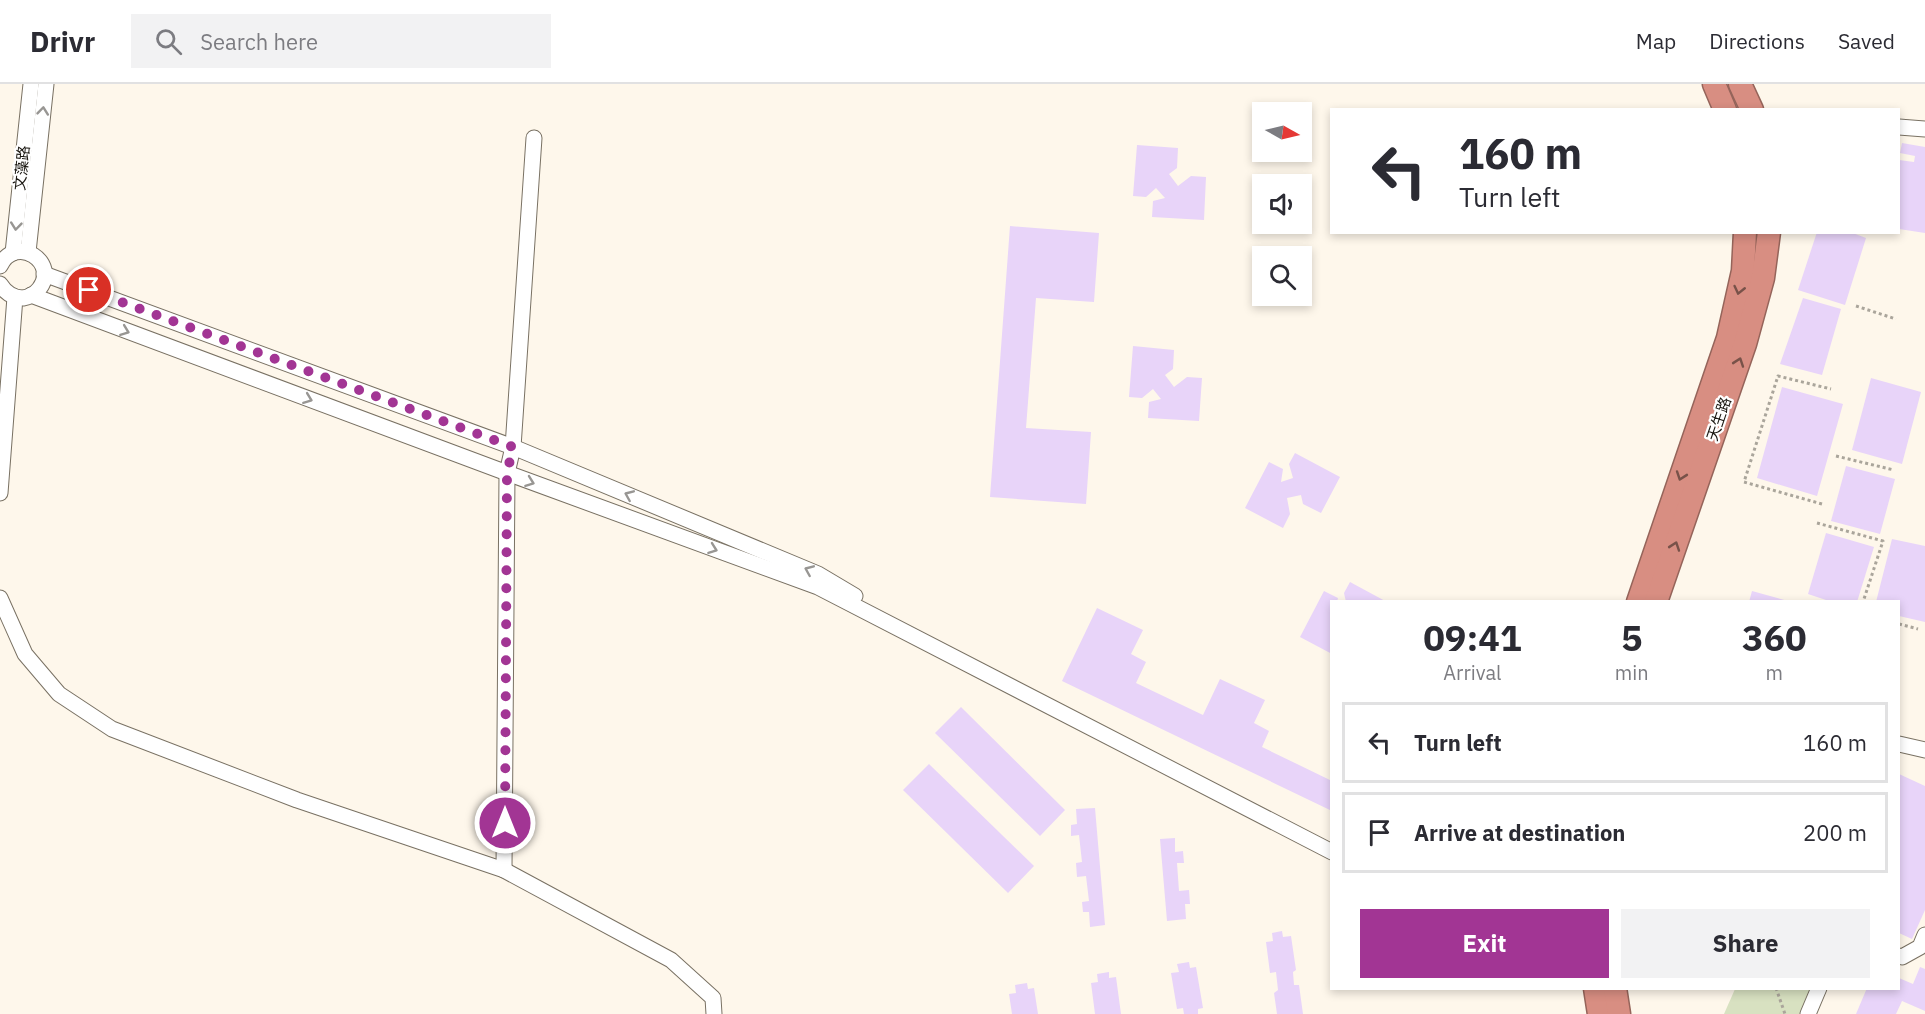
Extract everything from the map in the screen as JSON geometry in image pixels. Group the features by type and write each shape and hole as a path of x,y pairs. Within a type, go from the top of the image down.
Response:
{"highway":[{"path":"1714,84 1724,108"},
{"path":"1740,84 1751,108"},
{"name":"天生路","path":"1639,600 1728,338 1743,271 1745,234"},
{"name":"天生路","path":"1657,600 1745,344 1763,278 1769,234"},
{"path":"1595,990 1599,1014"},
{"path":"1615,990 1619,1014"}],"street":[{"name":"文藻路","path":"9,259 31,84"},
{"name":"文藻路","path":"9,259 46,84"},
{"path":"1900,127 1925,129"},
{"path":"504,870 507,473 513,447 534,138"},
{"path":"0,284 4,290 15,297 22,298 31,295 41,287 44,274 40,260 9,259"},
{"path":"44,274 513,447 818,574 987,674"},
{"path":"31,295 818,587 1330,851"},
{"path":"0,493 15,297"},
{"path":"0,598 25,654 59,694 112,729 297,800 504,870 671,960 713,998 714,1014"},
{"path":"1900,744 1925,750"},
{"path":"1900,956 1920,947 1925,935"},
{"path":"1808,1014 1818,990"}],"path":[{"path":"1856,306 1896,319"},
{"path":"1822,504 1744,482 1778,376 1831,389"},
{"path":"1836,456 1894,470"},
{"path":"1816,523 1883,541 1864,600"},
{"path":"1900,624 1918,629"},
{"path":"1777,990 1785,1014"}],"green space":[{"path":"1735,990 1820,990 1808,1014 1724,1014"}],"building":[{"path":"1902,143 1925,147 1925,233 1900,229 1900,160 1914,162 1915,156 1900,153"},
{"path":"1137,145 1178,148 1177,168 1169,174 1178,186 1191,176 1206,177 1204,220 1152,217 1153,201 1165,198 1156,188 1146,197 1133,196"},
{"path":"1010,226 1099,233 1094,302 1036,298 1026,428 1091,432 1086,504 990,497"},
{"path":"1816,234 1855,234 1866,238 1845,305 1798,290"},
{"path":"1803,298 1841,309 1822,375 1780,364"},
{"path":"1133,346 1174,350 1173,369 1165,375 1174,387 1187,377 1202,378 1199,421 1148,418 1149,402 1161,399 1153,389 1142,398 1129,397"},
{"path":"1871,378 1921,392 1902,464 1852,450"},
{"path":"1782,387 1843,404 1817,496 1757,478"},
{"path":"1295,453 1340,477 1321,513 1303,504 1301,495 1287,498 1290,514 1283,528 1245,508 1269,462 1283,469 1281,482 1293,478 1289,464"},
{"path":"1846,466 1895,479 1880,534 1831,521"},
{"path":"1826,533 1874,547 1858,600 1826,600 1808,594"},
{"path":"1892,539 1925,546 1925,622 1900,616 1900,600 1877,600"},
{"path":"1350,582 1383,600 1346,600 1344,593"},
{"path":"1324,591 1338,598 1338,600 1330,600 1330,653 1300,637"},
{"path":"1752,591 1784,600 1750,600"},
{"path":"1097,608 1143,630 1131,654 1146,662 1136,683 1203,715 1220,679 1265,700 1254,723 1269,731 1262,747 1330,780 1330,810 1062,681"},
{"path":"961,707 1065,810 1040,836 935,733"},
{"path":"929,764 1034,866 1008,893 903,790"},
{"path":"1900,774 1925,786 1925,910 1912,939 1900,933"},
{"path":"1095,808 1105,925 1090,927 1089,912 1083,912 1082,902 1089,901 1086,876 1077,877 1076,863 1082,862 1079,835 1071,836 1071,825 1077,824 1076,809"},
{"path":"1175,838 1175,852 1183,851 1184,863 1177,863 1179,891 1189,890 1190,904 1185,904 1186,919 1167,921 1160,839"},
{"path":"1282,931 1283,937 1291,936 1296,970 1293,972 1294,985 1299,985 1303,1014 1277,1014 1274,993 1278,990 1276,972 1270,973 1266,942 1273,941 1272,933"},
{"path":"1189,962 1190,968 1196,967 1203,1008 1198,1009 1198,1014 1184,1014 1183,1008 1177,1009 1171,973 1179,972 1177,964"},
{"path":"1920,967 1925,969 1925,1011 1902,1001 1896,1014 1856,1014 1866,990 1900,990 1900,978 1913,984"},
{"path":"1109,972 1109,978 1116,977 1121,1014 1095,1014 1091,983 1098,982 1097,974"},
{"path":"1027,983 1028,989 1034,988 1038,1014 1012,1014 1009,994 1016,993 1015,985"}],"route":[{"path":"89,290 513,447 507,473 505,823"}]}
